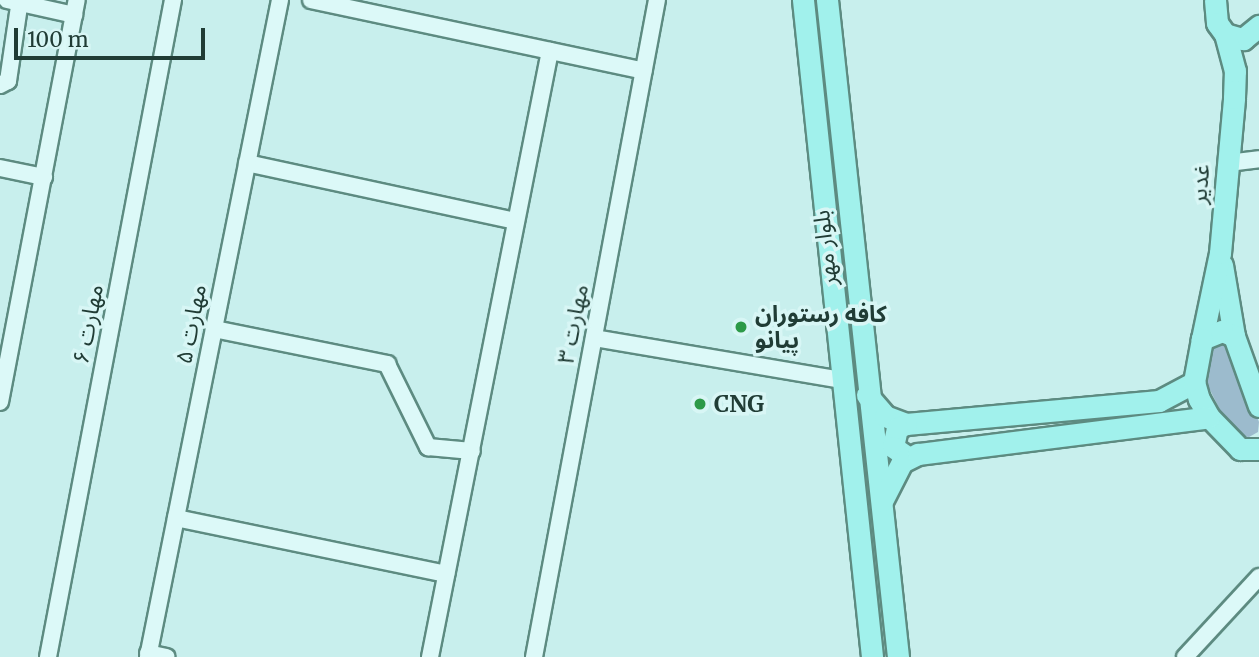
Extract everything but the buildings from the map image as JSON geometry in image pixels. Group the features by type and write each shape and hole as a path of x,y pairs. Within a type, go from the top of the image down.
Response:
{"main road":[{"name":"بلوار مهر","path":"803,0 872,657"},
{"name":"بلوار مهر","path":"827,0 866,393 898,657"},
{"name":"غدیر","path":"1194,382 1220,253 1235,71 1225,34 1217,23 1214,0"},
{"path":"1225,34 1237,39 1254,32"},
{"path":"1235,71 1254,32"},
{"path":"1220,253 1234,336 1259,406"},
{"path":"1202,339 1222,331 1234,336"},
{"path":"909,458 893,447 897,428 906,424 1158,401 1194,382 1209,417 1250,449 1259,466"},
{"path":"866,393 885,416 906,424"},
{"path":"881,503 889,482 909,458 1115,426 1209,417"}],"street":[{"name":"مهارت ۶","path":"48,657 173,0"},
{"name":"مهارت ۵","path":"148,655 280,0"},
{"path":"311,0 644,71"},
{"name":"مهارت ۳","path":"534,657 657,0"},
{"path":"0,85 8,81 16,1 76,7 44,177 4,362 0,402"},
{"path":"430,657 550,51"},
{"path":"1228,163 1259,159"},
{"path":"247,163 516,220"},
{"path":"0,168 44,177"},
{"path":"214,329 387,364 428,447 472,451"},
{"path":"594,338 843,380"},
{"path":"176,518 446,574"},
{"path":"1185,657 1259,577"},
{"path":"148,655 167,657"}],"shaded area":[{"path":"1215,336 1228,341 1259,422 1258,432 1249,437 1238,436 1226,422 1204,378"}],"place":[{"name":"كافه رستوران پيانو","path":"741,327"},
{"name":"CNG","path":"700,404"}]}
